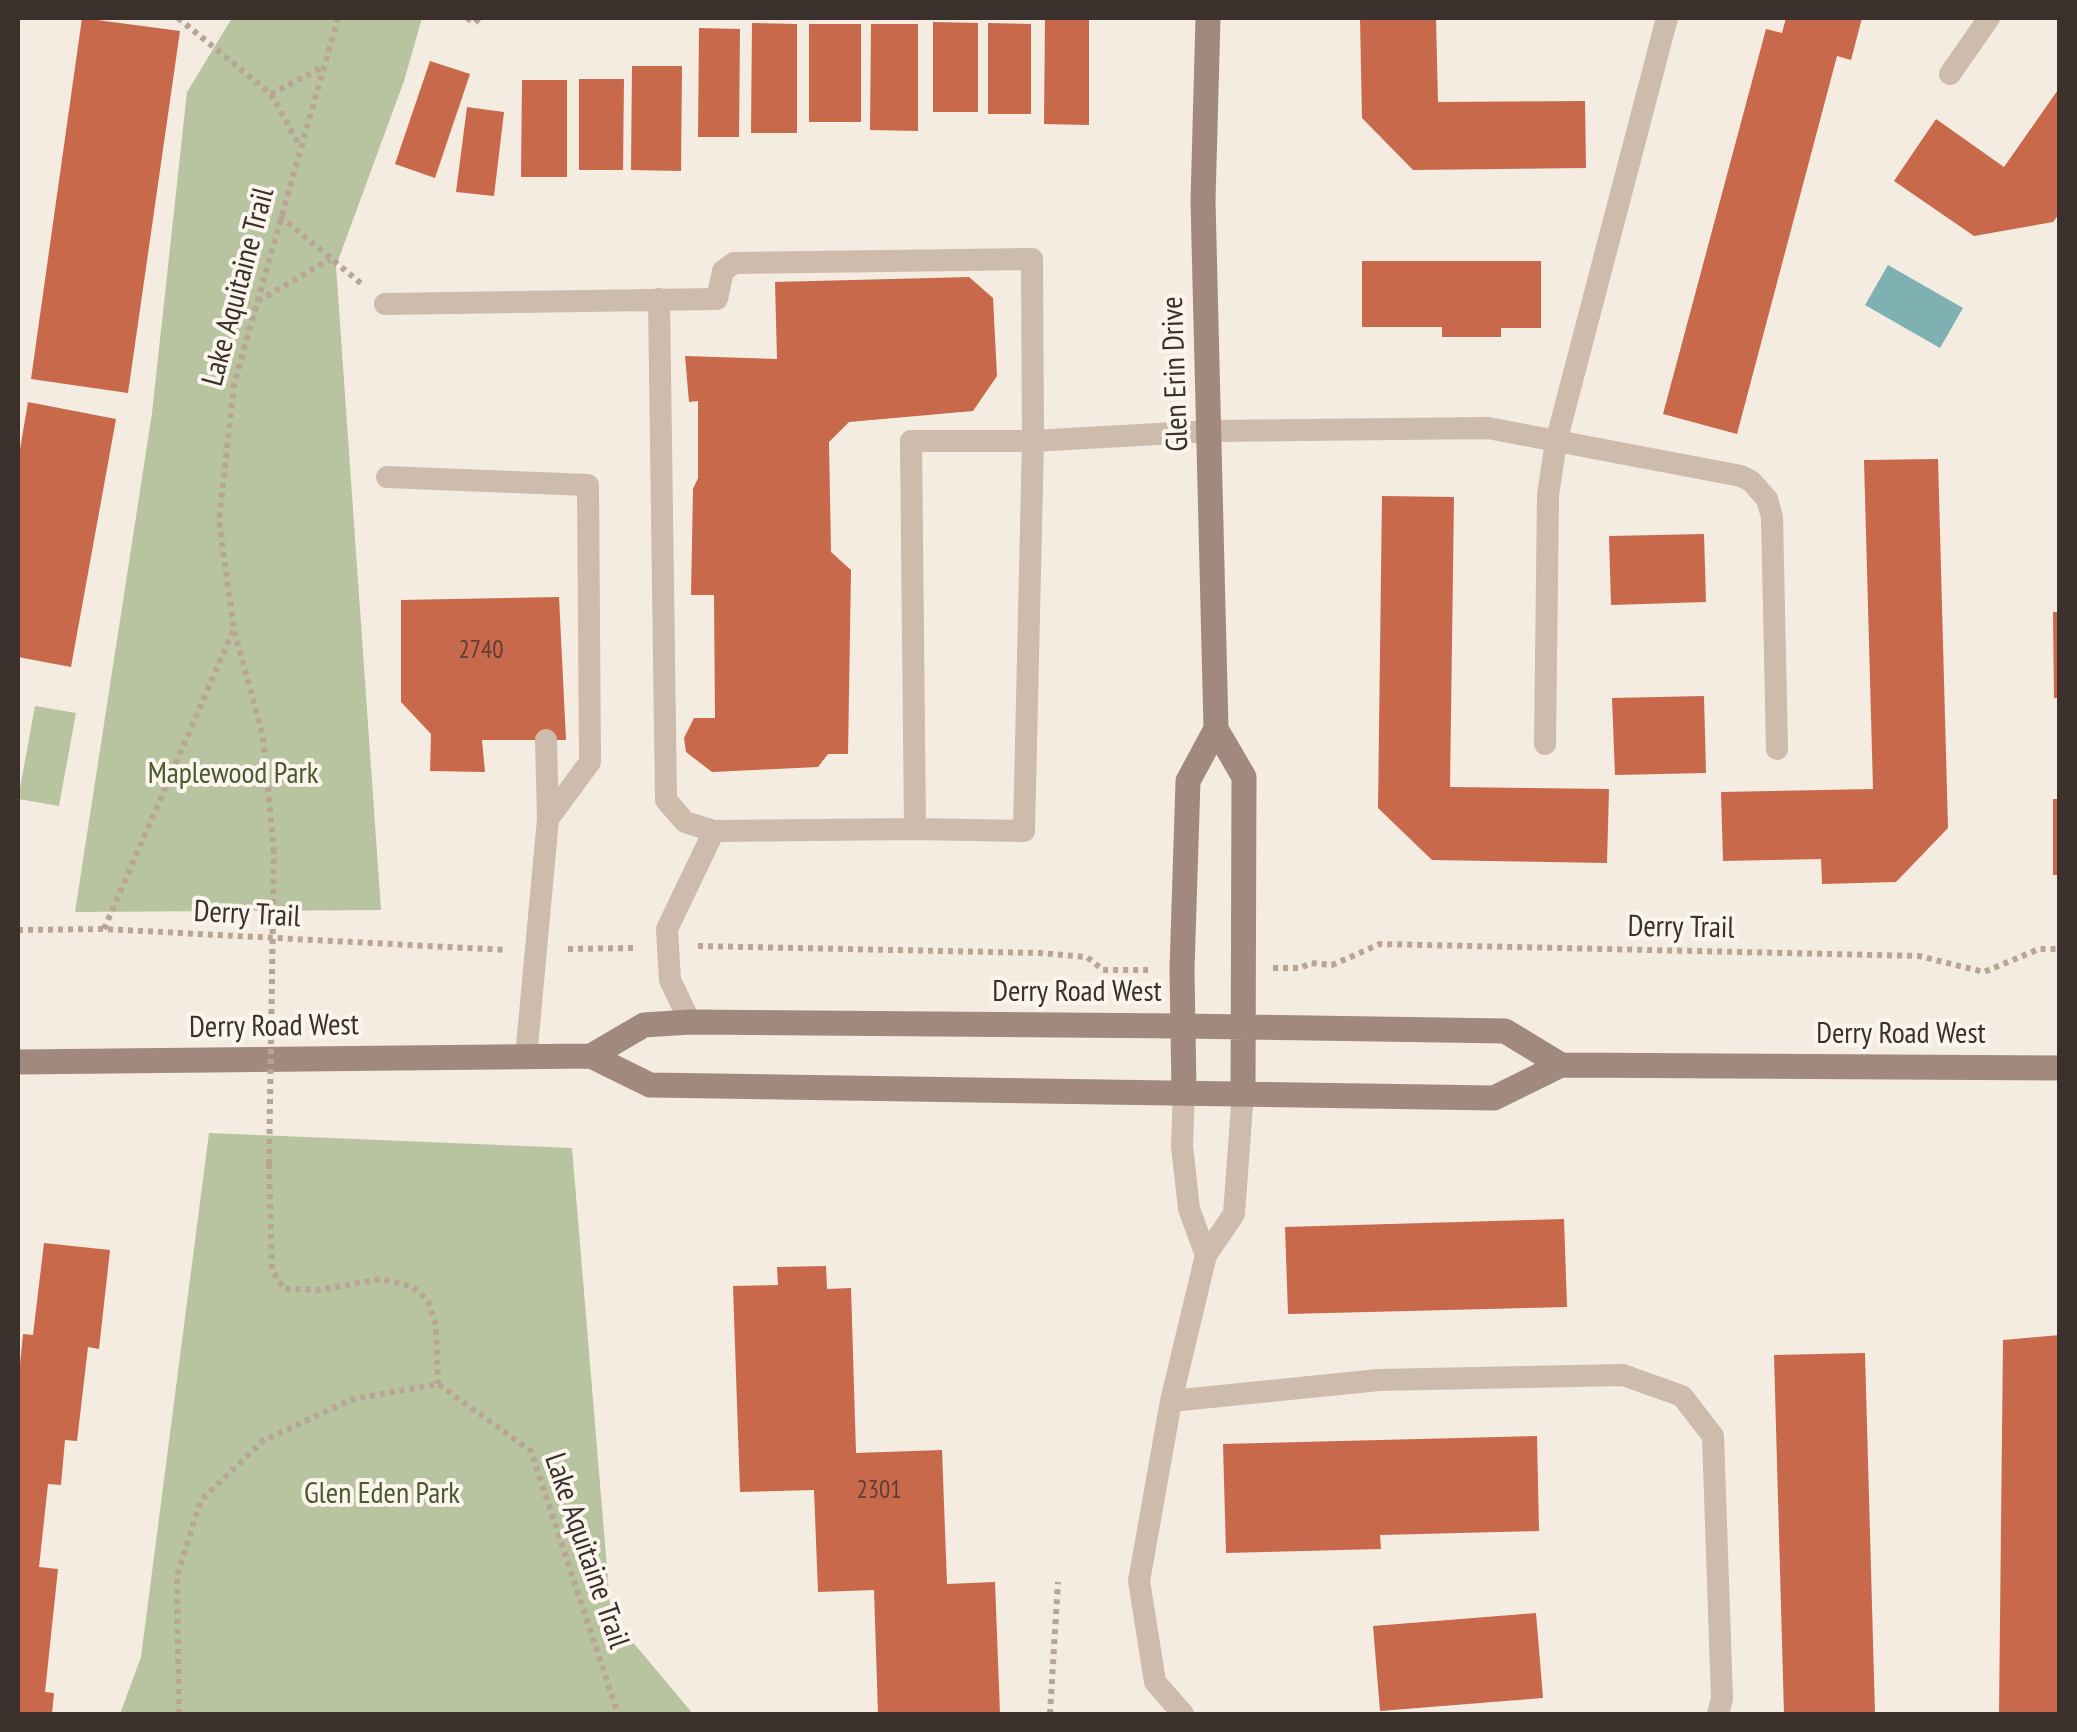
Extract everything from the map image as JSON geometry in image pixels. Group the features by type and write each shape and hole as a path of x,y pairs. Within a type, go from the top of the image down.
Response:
{"main road":[{"name":"Glen Erin Drive","path":"1184,1091 1188,781 1216,729 1204,202 1208,18"},
{"name":"Glen Erin Drive","path":"1216,729 1244,777 1243,1092"},
{"name":"Derry Road West","path":"590,1056 644,1025 690,1022 1182,1026 1505,1031 1561,1066"},
{"name":"Derry Road West","path":"18,1062 590,1056 650,1085 1494,1098 1561,1066 2060,1068"}],"lane":[{"path":"1545,744 1548,495 1556,442 1667,18"},
{"path":"1950,74 1989,18"},
{"path":"385,304 659,299 718,299 723,271 734,263 1032,259 1034,441 1024,831 714,831 684,822 666,800 659,299"},
{"path":"915,830 912,441 1034,441 1211,431 1488,428 1724,471 1750,481 1767,500 1772,517 1777,749"},
{"path":"387,478 588,485 590,762 548,819"},
{"path":"526,1056 548,819 546,740"},
{"path":"690,1022 670,980 667,929 714,831"},
{"path":"1184,1091 1182,1146 1190,1210 1206,1255"},
{"path":"1183,1714 1155,1682 1139,1581 1171,1401 1206,1255 1234,1214 1243,1092"},
{"path":"1171,1401 1379,1380 1623,1374 1682,1396 1712,1436 1722,1699 1718,1714"}],"path":[{"path":"178,18 271,94 300,146"},
{"name":"Lake Aquitaine Trail","path":"338,18 234,384 219,521 234,630 264,736 274,852 269,1164 272,1270 284,1289 319,1290 381,1278 413,1287 428,1301 436,1326 438,1384 530,1451 618,1714"},
{"path":"466,18 475,23 479,18"},
{"path":"271,94 322,67"},
{"path":"280,216 385,304"},
{"path":"257,301 330,258"},
{"path":"104,929 234,630"},
{"name":"Derry Trail","path":"18,930 104,929 474,951"},
{"name":"Derry Trail","path":"1301,968 1310,963 1332,965 1380,944 1919,956 1984,972 2039,949 2060,949"},
{"path":"686,946 1040,953 1088,958 1102,970"},
{"path":"575,949 639,948"},
{"path":"179,1714 177,1576 201,1500 264,1440 353,1399 438,1384"},
{"path":"1050,1714 1058,1582"}],"green space":[{"name":"Maplewood Park","path":"232,18 422,18 404,81 336,266 381,910 75,912 152,413 187,92"},
{"path":"35,706 76,713 59,806 18,799"},
{"name":"Glen Eden Park","path":"209,1133 572,1148 611,1616 693,1714 120,1714 141,1657"}],"water":[{"path":"1888,265 1963,308 1940,348 1865,305"}],"building":[{"path":"82,18 180,31 128,393 31,379"},
{"path":"1045,18 1089,18 1089,125 1044,124"},
{"path":"1360,18 1436,18 1438,102 1585,101 1586,168 1413,170 1362,118"},
{"path":"1786,18 1862,18 1851,60 1837,56 1737,434 1663,414 1766,29 1782,33"},
{"path":"933,22 978,23 978,112 933,112"},
{"path":"752,23 797,24 797,133 751,133"},
{"path":"988,23 1031,24 1031,114 988,114"},
{"path":"809,24 861,24 861,122 809,122"},
{"path":"871,24 918,24 918,131 870,130"},
{"path":"699,28 740,29 739,137 698,137"},
{"path":"430,61 470,74 435,178 395,164"},
{"path":"632,66 682,66 681,171 631,170"},
{"path":"579,79 624,79 623,170 579,170"},
{"path":"522,80 567,80 567,177 521,177"},
{"path":"2060,87 2060,213 2053,222 1974,236 1894,181 1936,119 2004,167"},
{"path":"467,107 504,112 494,196 456,192"},
{"path":"1362,261 1541,261 1541,328 1501,328 1501,337 1442,337 1442,327 1362,327"},
{"path":"969,277 993,298 997,376 973,411 849,422 829,442 831,552 851,570 848,754 828,754 818,767 712,772 686,752 684,738 694,718 715,718 714,595 691,595 698,401 689,402 685,356 777,359 775,282"},
{"path":"28,402 116,419 71,667 18,657 18,461"},
{"path":"1938,459 1948,828 1896,882 1822,884 1821,859 1723,861 1721,792 1873,789 1864,460"},
{"path":"1382,496 1454,497 1450,787 1609,789 1607,863 1432,860 1378,808"},
{"path":"1704,534 1706,602 1611,605 1609,536"},
{"path":"559,597 566,740 482,740 485,772 430,771 431,734 401,702 401,600"},
{"path":"2053,612 2060,612 2060,698 2054,698"},
{"path":"1704,696 1706,773 1615,775 1612,698"},
{"path":"2053,799 2060,799 2060,875 2053,875"},
{"path":"1564,1219 1567,1307 1288,1314 1285,1227"},
{"path":"44,1243 110,1250 99,1349 88,1347 77,1441 65,1440 61,1485 48,1484 39,1567 58,1569 45,1692 54,1693 52,1714 18,1714 18,1385 23,1334 33,1335"},
{"path":"826,1266 827,1289 851,1288 856,1453 942,1450 947,1584 995,1582 1000,1714 878,1714 874,1590 818,1592 814,1490 740,1492 733,1286 778,1285 777,1267"},
{"path":"2060,1335 2060,1714 1999,1714 2003,1340"},
{"path":"1865,1353 1875,1714 1784,1714 1774,1355"},
{"path":"1537,1436 1539,1531 1380,1535 1381,1549 1226,1553 1223,1444"},
{"path":"1536,1613 1543,1698 1380,1711 1373,1626"}]}
